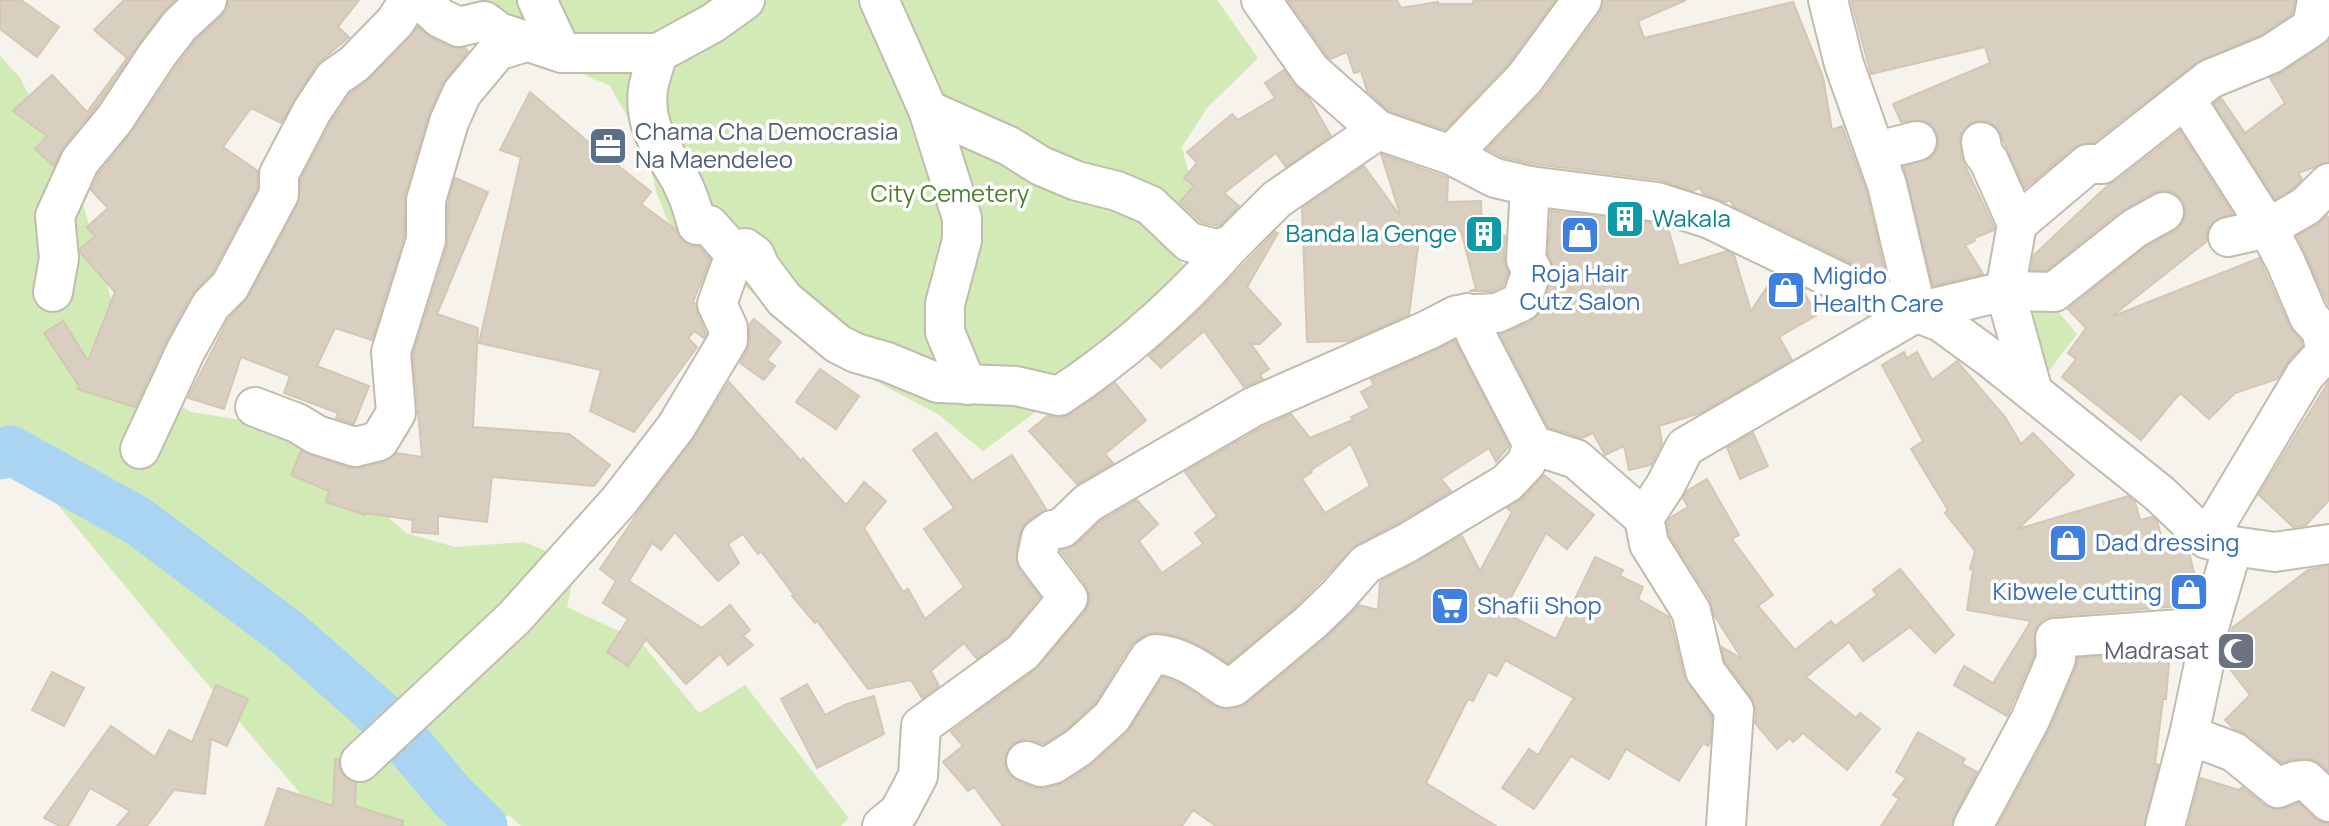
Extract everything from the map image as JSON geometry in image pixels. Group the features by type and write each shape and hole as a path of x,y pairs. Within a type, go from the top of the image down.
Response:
{"street":[{"path":"53,292 59,258 55,216 80,161 114,120 157,55 180,26 207,0"},
{"path":"140,449 211,305 230,286 279,194 279,174 312,111 334,78 354,64 395,22 409,0"},
{"path":"421,0 440,18 460,27 492,10 499,32 562,53 659,52 713,23 745,0"},
{"path":"537,0 562,53"},
{"path":"878,0 928,110 962,218 962,240 944,304 945,332 967,385"},
{"path":"1261,0 1311,71 1378,130 1451,155 1495,178 1530,186 1657,202 1710,219 1846,285 1941,322 2034,392 2220,542 2275,552 2329,544"},
{"path":"1451,155 1525,78 1582,0"},
{"path":"1828,0 1844,64 1887,185 1917,312"},
{"path":"2017,224 2088,163 2102,164 2210,79 2271,54 2312,27 2317,0"},
{"path":"255,407 297,423 317,435 355,447 379,441 396,413 391,352 426,240 426,200 449,122 461,93 498,51 526,42"},
{"path":"659,52 648,90 649,119 657,143 680,179 691,203 697,225 709,225 735,254 741,254 745,248 755,255 760,267 783,299 838,344 938,383 1016,386 1059,396 1114,358 1192,289 1231,245 1278,199 1378,130"},
{"path":"2165,826 2203,669 2220,542 2305,375 2326,352 2325,331 2309,317 2268,228 2186,100"},
{"path":"928,110 1009,146 1041,166 1150,205 1189,242 1217,249 1231,245"},
{"path":"1877,151 1917,141"},
{"path":"1981,142 1983,153 2017,224 2005,291 2034,392"},
{"path":"2228,237 2268,228 2306,206 2329,183"},
{"path":"882,826 899,812 918,776 921,726 1023,652 1068,598 1037,557 1041,538 1052,530 1062,528 1088,503 1253,407 1429,330 1457,314 1497,313 1521,302 1532,270 1526,260 1530,186"},
{"path":"1644,518 1665,486 1685,447 1917,312 2005,291 2054,292 2135,228 2164,212"},
{"path":"360,762 514,618 619,501 676,428 728,341 728,328 718,304 735,254"},
{"path":"1467,313 1533,445 1576,459 1644,518 1648,544 1691,611 1705,671 1734,710 1726,826"},
{"path":"1026,761 1041,767 1053,764 1079,747 1112,717 1149,657 1155,654 1178,659 1226,688 1233,687 1328,606 1366,564 1407,543 1507,483 1526,463 1533,445"},
{"path":"1973,826 2030,720 2056,659 2055,638 2209,627"},
{"path":"2189,735 2234,752 2278,788 2306,780 2329,802"}],"green space":[{"name":"City Cemetery","path":"486,0 1217,0 1258,58 1207,108 1182,147 1204,233 1177,256 1190,274 1091,371 983,451 939,415 810,346 734,276 695,289 657,194 644,143 610,86 469,24"},
{"path":"0,56 19,76 78,188 112,301 116,364 191,412 268,424 296,435 406,533 455,547 524,542 576,563 567,607 640,641 699,713 745,685 849,818 841,826 521,826 509,815 495,826 328,826 0,435"},
{"path":"2049,295 2056,309 2077,334 2036,388 2015,322"}],"building":[{"path":"0,0 21,0 59,27 37,57 0,29"},
{"path":"124,0 175,0 140,42 96,107 63,147 54,166 35,149 47,136 13,111 52,75 87,112 127,58 94,30"},
{"path":"228,0 359,0 338,27 349,37 316,65 281,123 251,108 223,147 258,171 257,189 212,273 192,294 135,407 77,389 79,386 44,333 63,321 88,361 115,292 80,252 95,236 87,227 108,208 91,190 99,173 132,132 196,40 222,16 228,7"},
{"path":"1288,0 1397,0 1401,8 1438,2 1472,4 1474,0 1555,0 1508,64 1445,130 1389,111 1367,91 1361,71 1354,73 1347,52 1330,59 1327,56"},
{"path":"1603,0 1686,0 1638,21 1644,38 1793,2 1823,77 1832,130 1842,126 1866,191 1886,277 1855,265 1733,206 1730,200 1726,202 1703,194 1700,188 1693,191 1660,180 1534,164 1503,157 1487,149 1543,91 1600,13"},
{"path":"1851,0 2295,0 2292,14 2261,35 2197,62 2094,142 2074,147 2025,188 1997,127 1988,121 1976,121 1967,125 1960,135 1961,157 1994,230 1965,245 1983,274 1933,286 1904,167 1932,157 1938,148 1938,136 1933,126 1924,120 1901,122 1893,104 1990,63 1985,47 1871,74"},
{"path":"418,27 431,38 450,47 465,48 468,51 442,84 428,116 405,194 404,237 372,340 335,328 317,366 369,386 354,424 336,418 338,413 284,393 290,376 241,357 224,409 188,398 229,318 249,296 298,204 301,179 331,122 350,94 369,79"},
{"path":"2329,40 2329,162 2298,173 2302,179 2293,189 2275,199 2214,104 2221,98 2245,133 2285,103 2270,78"},
{"path":"1284,70 1293,84 1309,98 1331,136 1286,167 1276,153 1224,193 1239,206 1220,226 1203,223 1180,202 1194,186 1184,178 1197,163 1187,152 1232,114 1238,120 1275,98 1265,83"},
{"path":"530,92 594,147 607,130 624,143 611,160 651,192 641,204 676,230 688,245 699,247 710,259 693,302 697,305 697,313 706,334 704,338 694,331 688,338 697,347 634,432 590,411 601,370 479,343 521,157 500,150"},
{"path":"2180,131 2233,214 2214,221 2207,230 2207,241 2111,317 2259,258 2289,326 2302,346 2277,379 2235,393 2209,419 2180,393 2141,440 2062,377 2076,359 2068,353 2086,328 2068,309 2147,246 2175,231 2182,224 2186,213 2183,201 2175,193 2165,190 2153,193 2121,211 2047,270 2031,270 2034,255 2109,184"},
{"path":"1381,154 1448,178 1447,202 1481,201 1482,232 1505,236 1504,259 1508,273 1503,286 1492,291 1469,291 1476,289 1461,231 1420,232 1409,315 1349,341 1307,342 1302,208 1364,166 1401,217"},
{"path":"455,178 488,192 437,314 478,328 473,427 569,434 610,465 594,486 492,477 487,522 438,516 438,534 412,532 413,520 365,515 326,502 329,491 291,475 301,451 349,468 384,462 397,453 422,457 413,354 447,247 448,203"},
{"path":"1551,211 1652,223 1668,228 1679,266 1727,251 1734,255 1751,311 1775,275 1805,289 1803,291 1817,315 1779,337 1792,360 1700,413 1659,426 1662,443 1651,465 1629,470 1624,446 1605,455 1593,433 1582,438 1548,427 1500,334 1531,322 1542,309 1554,268 1548,254"},
{"path":"2327,216 2329,218 2329,306 2297,236"},
{"path":"1275,232 1278,233 1247,287 1281,324 1260,344 1251,344 1269,369 1260,375 1263,379 1244,387 1204,331 1161,368 1149,356 1207,303"},
{"path":"754,319 781,342 767,360 775,366 764,380 740,363 747,351 750,340 749,325"},
{"path":"1455,341 1509,446 1496,462 1489,448 1441,479 1451,491 1356,545 1295,607 1228,663 1181,637 1158,632 1143,636 1130,646 1095,703 1066,730 1044,744 1024,739 1012,744 1006,754 1008,774 1034,788 1046,788 1065,782 1094,763 1127,733 1163,677 1182,685 1214,706 1229,710 1246,704 1324,640 1359,605 1378,610 1380,582 1462,536 1480,571 1512,512 1507,508 1523,498 1544,475 1594,515 1567,549 1546,533 1503,612 1556,639 1595,557 1623,570 1620,576 1643,587 1638,599 1669,617 1684,676 1712,717 1708,746 1703,743 1679,781 1626,749 1609,779 1571,756 1534,809 1502,788 1529,749 1538,755 1574,698 1505,660 1497,676 1488,672 1473,701 1468,699 1426,783 1496,826 1216,826 1193,810 1182,826 1003,826 974,787 968,791 943,762 963,746 951,732 1036,669 1085,612 1089,604 1086,585 1061,551 1077,544 1101,521 1137,500 1158,524 1139,541 1162,573 1203,544 1195,533 1217,516 1185,472 1291,414 1310,438 1353,420 1351,417 1370,408 1361,392 1374,385 1371,379","holes":["1351,444 1370,486 1325,513 1302,479"]},
{"path":"1904,352 1907,358 1917,352 1932,380 1957,361 2005,417 2021,444 2033,433 2074,475 2018,529 2128,496 2135,502 2140,520 2152,517 2157,521 2166,553 2186,549 2189,552 2198,589 2193,605 2043,619 2035,629 2034,655 2007,716 1954,685 1964,666 1993,683 2031,621 1967,610 1973,570 1970,569 1975,551 1945,513 1948,510 1911,449 1923,441 1882,365"},
{"path":"820,369 859,396 836,429 796,402"},
{"path":"2329,381 2329,500 2306,525 2293,527 2259,495"},
{"path":"729,382 801,461 803,458 846,505 864,482 886,501 864,528 903,592 908,589 925,619 964,587 924,529 954,508 913,450 936,433 972,481 1012,455 1046,509 1027,521 1020,533 1016,553 1019,570 1040,597 1008,636 977,659 964,643 931,671 939,686 922,698 911,680 868,689 817,621 815,623 792,596 794,595 761,551 758,554 743,534 728,544 739,563 718,581 675,532 661,550 652,543 629,581 702,628 730,605 750,630 743,636 753,645 728,665 720,654 686,684 646,639 628,666 607,652 628,619 603,603 616,581 600,569 639,511 693,440"},
{"path":"1115,383 1146,420 1105,454 1113,463 1077,484 1029,431 1047,416 1062,418 1071,414"},
{"path":"1753,433 1768,466 1740,479 1727,448"},
{"path":"1707,479 1739,535 1732,539 1773,595 1758,606 1795,650 1831,621 1835,626 1877,595 1873,590 1900,569 1954,635 1935,653 1910,627 1863,661 1849,642 1806,677 1856,718 1860,713 1880,729 1847,770 1803,733 1793,742 1790,738 1777,749 1755,723 1756,711 1752,698 1725,662 1722,647 1742,659 1714,615 1710,599 1670,536 1667,523 1670,518 1688,507 1683,498 1687,491"},
{"path":"2329,566 2329,772 2313,759 2293,759 2282,763 2225,720 2250,695 2226,664 2232,628 2308,570"},
{"path":"2170,652 2166,699 2163,699 2155,764 2159,765 2144,826 1998,826 2050,729 2078,658"},
{"path":"52,672 84,688 64,726 32,710"},
{"path":"807,684 825,715 847,704 874,696 884,734 817,768 781,699"},
{"path":"216,685 248,699 227,746 211,739 205,794 174,790 147,826 117,826 130,811 90,788 68,826 60,826 44,818 111,726 155,757 169,730 192,742"},
{"path":"1918,732 1965,759 1962,764 1977,772 1951,826 1881,826 1899,799 1893,795 1906,778 1896,772"},
{"path":"335,759 339,759 339,768 344,776 356,783 355,806 403,821 403,826 265,826 278,788 333,806"},
{"path":"2200,778 2239,790 2242,787 2264,805 2274,809 2299,803 2314,818 2329,823 2329,826 2188,826"}],"waterway":[{"path":"0,455 10,450 138,521 290,635 394,727 452,796 483,826"}],"place":[{"name":"Chama Cha Democrasia Na Maendeleo","path":"608,146"},
{"name":"Wakala","path":"1625,219"},
{"name":"Banda la Genge","path":"1484,234"},
{"name":"Roja Hair Cutz Salon","path":"1580,235"},
{"name":"Migido Health Care","path":"1786,290"},
{"name":"Dad dressing","path":"2068,543"},
{"name":"Kibwele cutting","path":"2189,592"},
{"name":"Shafii Shop","path":"1450,606"},
{"name":"Madrasat","path":"2236,651"}]}
